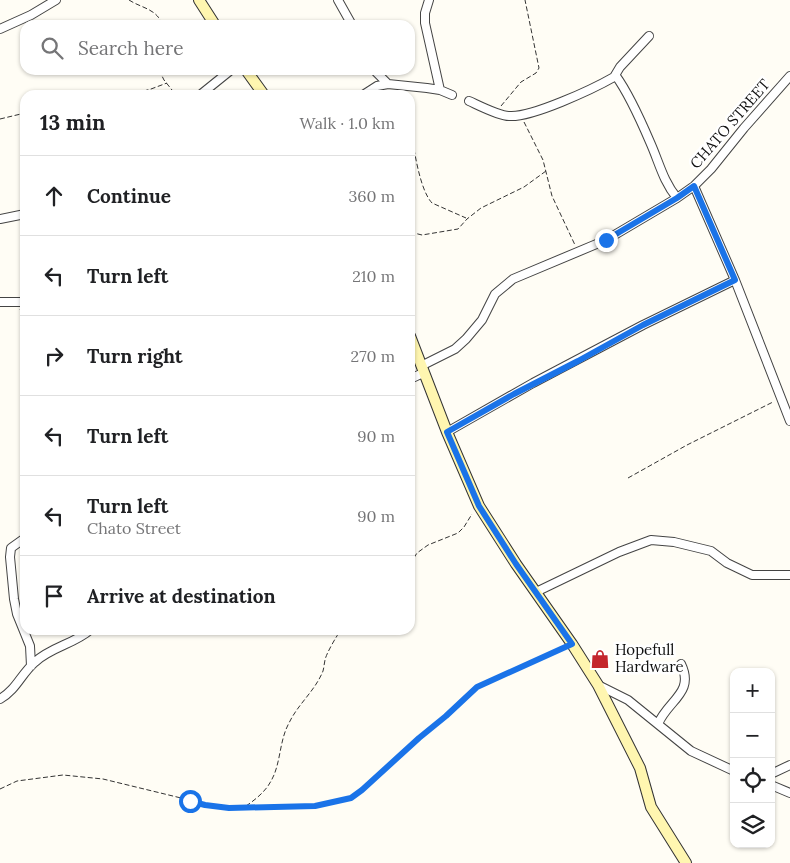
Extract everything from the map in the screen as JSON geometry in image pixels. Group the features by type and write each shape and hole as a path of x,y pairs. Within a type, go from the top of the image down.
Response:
{"street":[{"path":"0,29 56,0"},
{"path":"338,0 349,20"},
{"path":"429,0 425,13 425,23 440,90"},
{"path":"202,2 212,20"},
{"path":"469,100 509,116 540,110 616,76 620,67 650,36"},
{"path":"206,90 225,75"},
{"path":"250,75 260,90"},
{"path":"379,75 388,84"},
{"path":"616,76 623,86 650,143 662,176 677,198"},
{"name":"CHATO STREET","path":"415,375 455,350 466,340 482,320 495,294 513,279 606,240 694,186 711,169 790,76"},
{"path":"370,90 376,86 388,84 440,90 452,95"},
{"path":"694,186 735,280 790,421"},
{"path":"0,219 20,215"},
{"path":"447,432 643,325 735,280"},
{"path":"0,302 20,302"},
{"path":"415,350 447,432 479,506 598,685 640,768 651,807 686,863"},
{"path":"536,592 619,552 651,540 674,542 711,551 727,563 752,575 790,575"},
{"path":"20,542 11,548 10,557 15,608 20,621"},
{"path":"26,635 30,646 31,666"},
{"path":"0,699 13,690 31,666 42,656 82,635"},
{"path":"658,724 661,717 679,696 686,684 686,676 681,664"},
{"path":"598,685 628,700 691,751 730,769"},
{"path":"775,772 790,765"},
{"path":"775,787 790,793"}],"path":[{"path":"129,0 156,14 161,20"},
{"path":"495,112 522,82 536,73 539,68 525,0"},
{"path":"162,75 172,90"},
{"path":"144,90 166,83"},
{"path":"0,119 20,114"},
{"path":"521,115 539,149 552,196 578,251"},
{"path":"415,152 420,176 428,199 432,203 467,218"},
{"path":"415,233 422,235 458,229 467,218 481,208 524,187 546,171"},
{"path":"628,478 686,444 782,397"},
{"path":"415,556 428,545 461,531 468,517 479,506"},
{"path":"245,807 271,782 282,739 288,724 324,670 326,657 337,635"},
{"path":"0,789 11,782 42,776 63,775 86,776 218,807 315,806 351,798 477,687 572,644"}],"place":[{"name":"Hopefull Hardware","path":"600,659"}],"route":[{"path":"190,801 229,808 315,806 344,801 362,790 477,687 572,644 516,564 479,506 447,432 533,383 578,361 643,325 735,280 694,186 606,240"}]}
